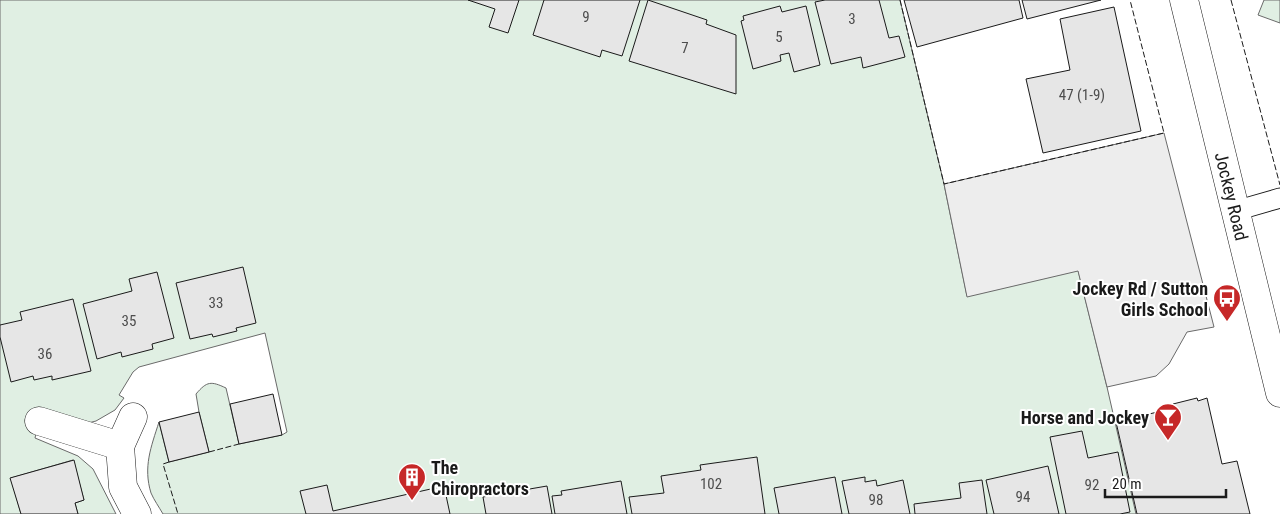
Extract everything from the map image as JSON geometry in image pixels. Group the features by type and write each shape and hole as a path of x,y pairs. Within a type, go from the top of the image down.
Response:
{"main road":[{"name":"Jockey Road","path":"1184,0 1280,394"},
{"path":"133,417 120,446 124,487 137,514"},
{"path":"39,421 120,446"}],"lane":[{"path":"1235,211 1280,198"}],"green space":[{"path":"0,0 900,0 944,184 967,296 1078,270 1136,514 163,514 151,493 148,474 149,457 159,422 169,462 209,452 196,394 206,385 213,383 226,388 239,444 282,435 287,432 265,333 139,367 133,372 119,395 124,398 115,410 96,421 88,423 41,412 35,438 78,456 93,469 116,514 78,514 75,503 84,500 73,460 11,478 21,514 0,514"},
{"path":"1264,0 1280,0 1280,23 1258,15"}],"shaded area":[{"path":"1164,133 1214,327 1187,332 1169,364 1156,376 1107,387 1078,271 967,297 944,184"}],"building":[{"path":"468,0 519,0 508,33 489,27 495,9"},
{"path":"544,0 640,0 622,56 602,50 600,57 533,35"},
{"path":"648,0 707,20 706,24 736,35 736,94 629,61"},
{"path":"825,0 879,0 889,38 899,36 905,57 863,68 861,57 831,64 815,2"},
{"path":"904,0 1019,0 1023,18 917,47"},
{"path":"1022,0 1101,0 1027,19"},
{"path":"780,6 782,12 806,6 820,65 794,72 789,53 780,55 781,61 753,69 741,21 744,20 743,16"},
{"path":"1114,7 1141,131 1043,153 1026,79 1070,70 1060,19"},
{"path":"243,267 256,323 236,328 237,331 213,337 212,334 190,339 176,283"},
{"path":"157,272 174,338 152,344 153,349 122,357 121,352 97,359 83,304 132,291 129,279"},
{"path":"73,299 91,371 52,380 52,376 34,380 33,376 11,382 0,337 0,325 22,320 20,312"},
{"path":"273,394 282,435 239,444 230,404"},
{"name":"Horse and Jockey","path":"1197,398 1198,401 1207,398 1222,464 1237,461 1250,514 1137,514 1116,422 1174,408 1173,404"},
{"path":"199,412 209,452 169,462 159,422"},
{"path":"1082,431 1088,458 1118,452 1130,512 1120,514 1066,514 1050,437"},
{"path":"757,457 765,514 632,514 629,497 664,493 661,476 701,470 700,465"},
{"path":"74,460 84,500 75,503 78,514 21,514 10,478"},
{"path":"1048,466 1059,514 994,514 986,480"},
{"path":"835,477 842,514 779,514 774,488"},
{"path":"865,477 865,482 876,480 877,486 903,480 910,514 849,514 842,481"},
{"path":"982,480 987,514 915,514 914,504 961,498 959,483"},
{"path":"621,481 627,514 555,514 552,496 562,495 561,491"},
{"name":"The Chiropractors","path":"327,485 333,511 444,486 450,514 306,514 300,491"},
{"path":"547,486 552,514 486,514 483,497"}],"fence":[{"path":"900,0 944,184 1164,133 1130,0"},
{"path":"1231,0 1280,185"},
{"path":"209,452 239,444"},
{"path":"169,462 163,464 178,514"}],"place":[{"name":"Jockey Rd / Sutton Girls School","path":"1227,322"},
{"name":"Horse and Jockey","path":"1168,441"},
{"name":"The Chiropractors","path":"412,501"}]}
